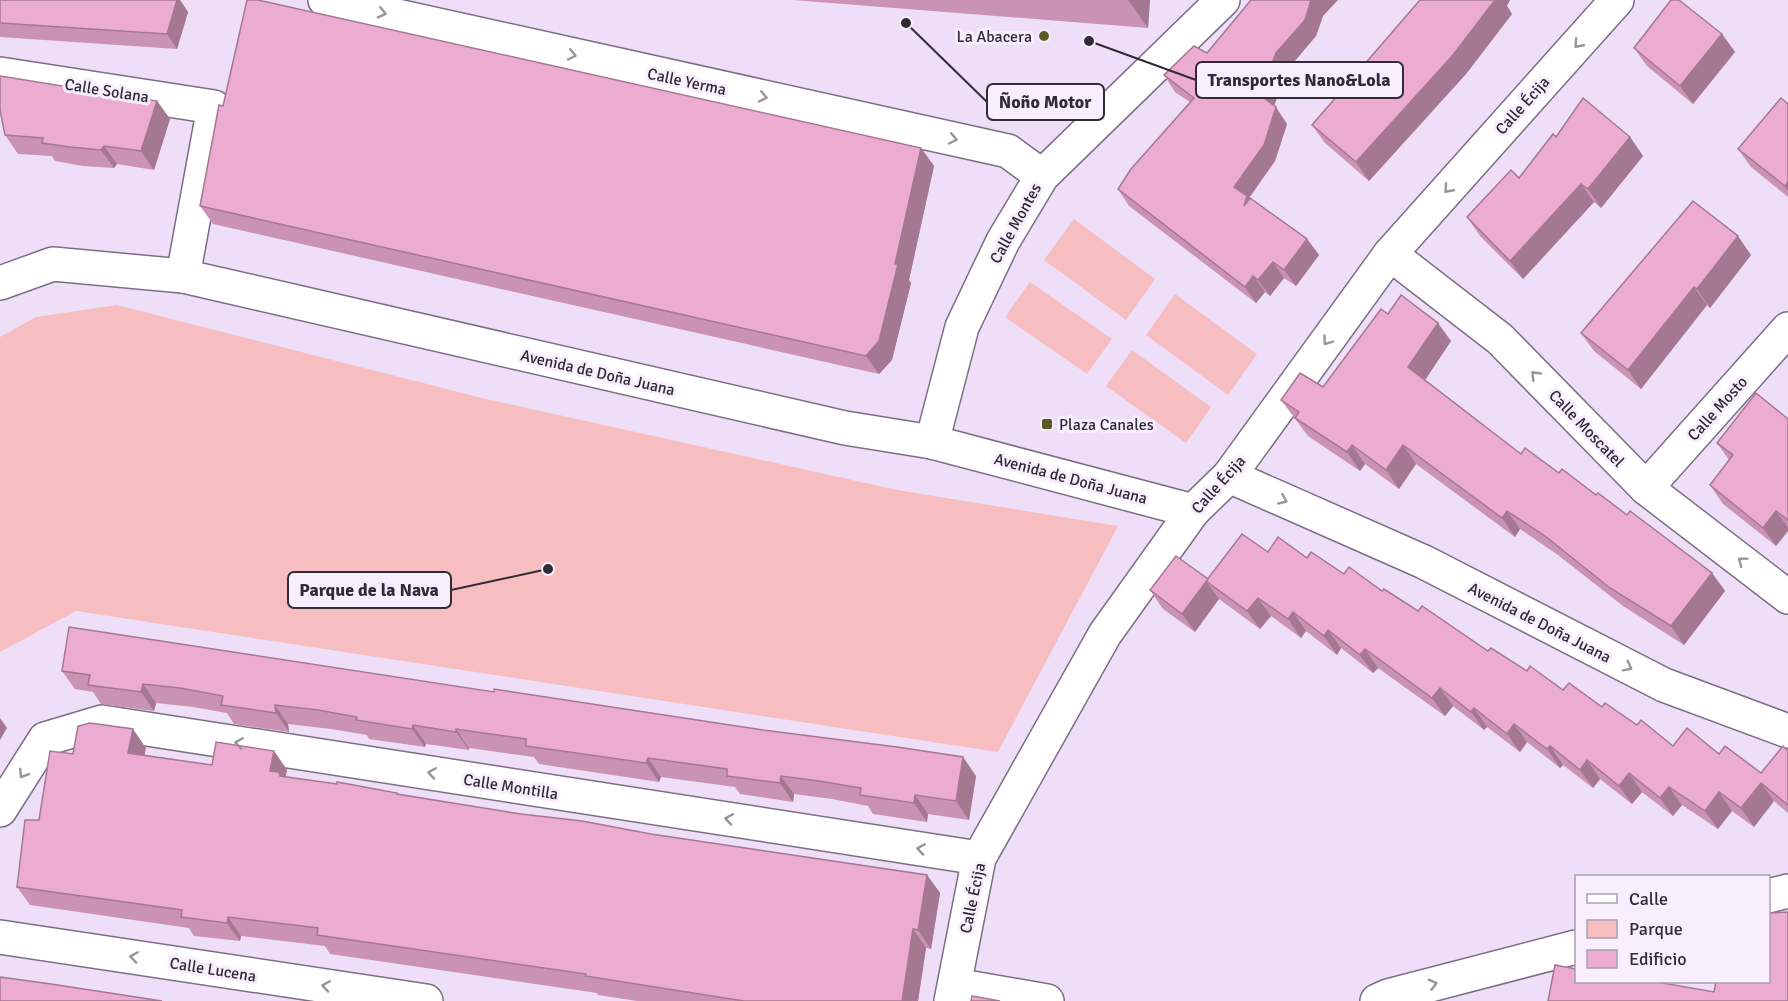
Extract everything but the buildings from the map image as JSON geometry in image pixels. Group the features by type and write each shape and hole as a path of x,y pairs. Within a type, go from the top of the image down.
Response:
{"street":[{"name":"Calle Yerma","path":"325,0 1008,151 1042,176"},
{"name":"Calle Montes","path":"932,442 962,327 1003,241 1042,176 1223,0"},
{"name":"Calle Écija","path":"953,993 979,858 1105,634 1193,511 1230,476 1390,254 1617,0"},
{"name":"Calle Solana","path":"0,74 214,107 183,276"},
{"name":"Calle Moscatel","path":"1390,254 1500,339 1646,488 1788,597"},
{"name":"Avenida de Doña Juana","path":"0,283 53,264 183,276 833,426 932,442 1193,511"},
{"name":"Calle Mosto","path":"1646,488 1788,329"},
{"name":"Avenida de Doña Juana","path":"1230,476 1424,562 1664,685 1788,731"},
{"name":"Calle Montilla","path":"0,810 45,739 102,722 979,858"},
{"path":"1770,896 1788,891"},
{"name":"Calle Lucena","path":"0,937 426,1001"},
{"path":"1377,1001 1388,996 1575,946"},
{"path":"953,993 1047,1001"}],"green space":[{"path":"1074,219 1155,279 1126,320 1044,260"},
{"path":"1030,282 1112,339 1087,374 1005,317"},
{"path":"1175,294 1257,354 1228,395 1146,335"},
{"path":"117,305 486,399 897,490 1118,526 998,752 76,611 0,652 0,337 36,317"},
{"path":"1132,350 1211,407 1186,443 1106,386"}],"place":[{"name":"Ñoño Motor","path":"906,23"},
{"name":"La Abacera","path":"1044,36"},
{"name":"Transportes Nano&Lola","path":"1089,41"},
{"name":"Plaza Canales","path":"1047,424"},
{"name":"Parque de la Nava","path":"548,569"}]}
